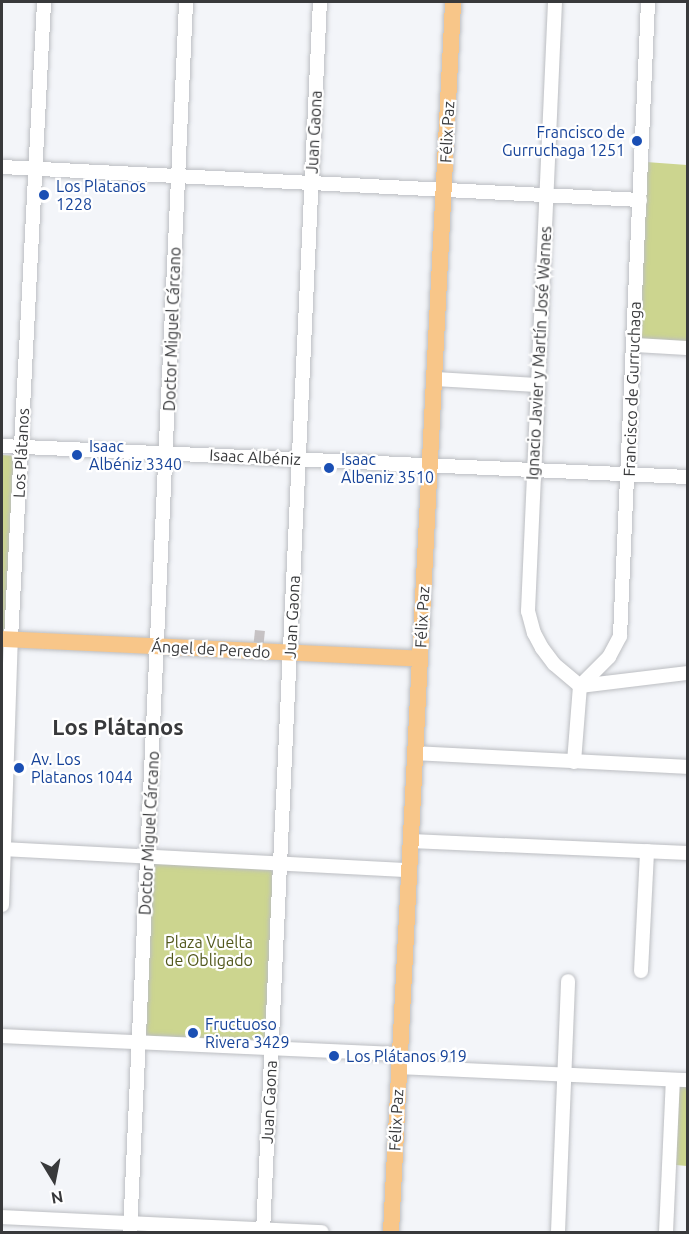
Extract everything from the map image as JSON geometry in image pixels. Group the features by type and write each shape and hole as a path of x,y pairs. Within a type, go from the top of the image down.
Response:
{"main road":[{"name":"Félix Paz","path":"390,1233 453,2"},
{"name":"Ángel de Peredo","path":"6,639 420,659"}],"street":[{"name":"Los Plátanos","path":"2,905 6,639 21,447 44,2"},
{"name":"Doctor Miguel Cárcano","path":"131,1228 168,454 186,2"},
{"name":"Juan Gaona","path":"263,1231 320,2"},
{"name":"Ignacio Javier y Martín José Warnes","path":"555,2 528,611 534,633 542,648 554,664 580,686"},
{"name":"Francisco de Gurruchaga","path":"580,686 609,657 620,636 648,2"},
{"path":"2,167 640,200"},
{"path":"634,345 687,348"},
{"path":"434,379 538,385"},
{"name":"Isaac Albéniz","path":"2,446 687,477"},
{"path":"574,762 580,686 687,673"},
{"path":"415,753 687,767"},
{"path":"411,842 687,853"},
{"path":"3,849 409,870"},
{"path":"640,972 646,851"},
{"path":"558,1233 568,981"},
{"path":"2,1036 271,1047 564,1075 680,1080 666,1233"},
{"path":"2,1216 131,1228 322,1233"}],"green space":[{"path":"646,162 687,165 687,344 644,341 638,330"},
{"path":"2,455 18,456 8,634 2,633"},
{"name":"Plaza Vuelta de Obligado","path":"152,862 273,866 267,1040 146,1036"},
{"path":"679,1084 687,1084 687,1166 676,1165"}],"building":[{"path":"255,630 265,631 264,643 254,642"}],"place":[{"name":"Francisco de Gurruchaga 1251","path":"637,141"},
{"name":"Los Platanos 1228","path":"44,195"},
{"name":"Isaac Albéniz 3340","path":"77,455"},
{"name":"Isaac Albeniz 3510","path":"329,468"},
{"name":"Av. Los Platanos 1044","path":"19,768"},
{"name":"Fructuoso Rivera 3429","path":"193,1033"},
{"name":"Los Plátanos 919","path":"334,1056"}],"district":[{"name":"Los Plátanos","path":"118,727"}]}
